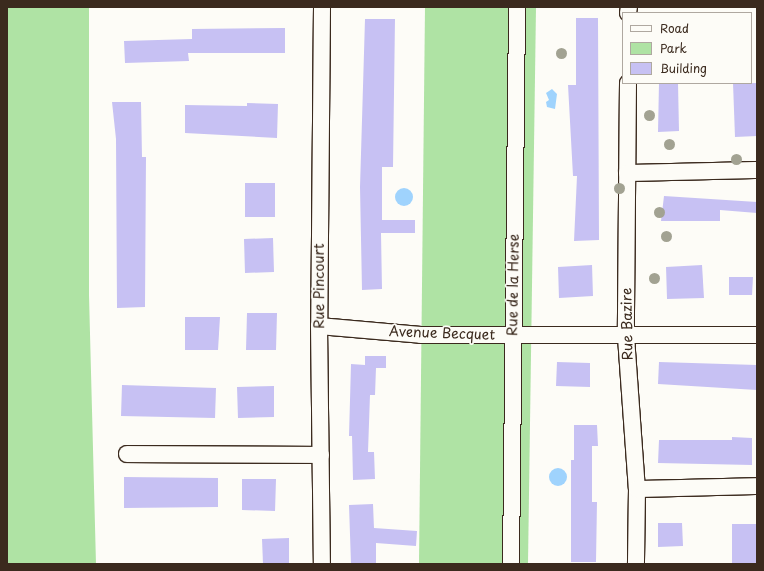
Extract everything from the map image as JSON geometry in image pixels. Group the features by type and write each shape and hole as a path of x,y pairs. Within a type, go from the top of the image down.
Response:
{"street":[{"name":"Rue Pincourt","path":"322,7 319,326 322,564"},
{"name":"Rue de la Herse","path":"511,564 517,7"},
{"name":"Rue Bazire","path":"628,84 626,173 626,338 637,489 636,564"},
{"path":"626,173 757,170"},
{"name":"Avenue Becquet","path":"319,326 421,335 513,335 626,338 757,335"},
{"path":"127,454 321,455"},
{"path":"637,489 757,486"}],"green space":[{"path":"7,7 89,7 89,295 96,564 7,564"},
{"path":"425,7 536,7 528,564 419,564"}],"water":[{"path":"552,89 557,94 555,109 547,107 546,102 549,100 546,93"},
{"path":"404,188 408,189 412,193 412,201 408,205 404,206 400,205 396,201 395,197 396,193 400,189"},
{"path":"558,468 564,471 567,477 564,483 558,486 552,483 549,477 552,471"}],"building":[{"path":"576,18 598,18 599,240 574,241 577,176 573,176 568,85 576,85"},
{"path":"365,19 395,19 393,167 382,167 382,220 415,220 415,233 381,233 382,289 362,290 360,187"},
{"path":"285,28 285,53 188,53 189,61 125,63 124,41 192,39 192,29"},
{"path":"757,83 757,136 735,137 733,84"},
{"path":"659,84 678,84 679,131 658,132"},
{"path":"112,102 141,102 142,157 146,157 145,307 117,308 116,139"},
{"path":"247,103 278,104 277,138 185,133 185,105 247,106"},
{"path":"245,183 275,183 275,217 245,217"},
{"path":"664,196 757,202 757,213 720,210 720,221 661,221"},
{"path":"273,238 274,272 245,273 244,239"},
{"path":"592,265 593,296 559,298 558,267"},
{"path":"702,265 704,298 667,299 666,267"},
{"path":"729,277 753,277 752,295 729,295"},
{"path":"247,313 277,313 276,350 246,350"},
{"path":"185,317 220,317 218,350 185,350"},
{"path":"365,356 386,356 386,368 376,368 375,395 370,395 368,452 374,452 375,479 353,480 352,436 349,436 351,364 365,365"},
{"path":"557,362 590,363 590,387 556,386"},
{"path":"659,362 757,365 757,390 658,384"},
{"path":"122,385 216,388 215,418 121,416"},
{"path":"274,386 274,417 238,418 237,387"},
{"path":"574,425 597,425 598,446 592,446 592,502 597,502 596,562 571,562 571,460 574,460"},
{"path":"732,437 752,438 752,465 658,463 659,440 732,440"},
{"path":"124,477 218,478 218,507 124,508"},
{"path":"242,479 276,479 275,511 242,510"},
{"path":"373,504 374,528 417,531 416,546 376,543 376,564 351,564 349,505"},
{"path":"658,523 682,523 683,546 658,547"},
{"path":"732,524 757,524 757,564 732,564"},
{"path":"289,538 289,564 263,564 262,539"}]}
